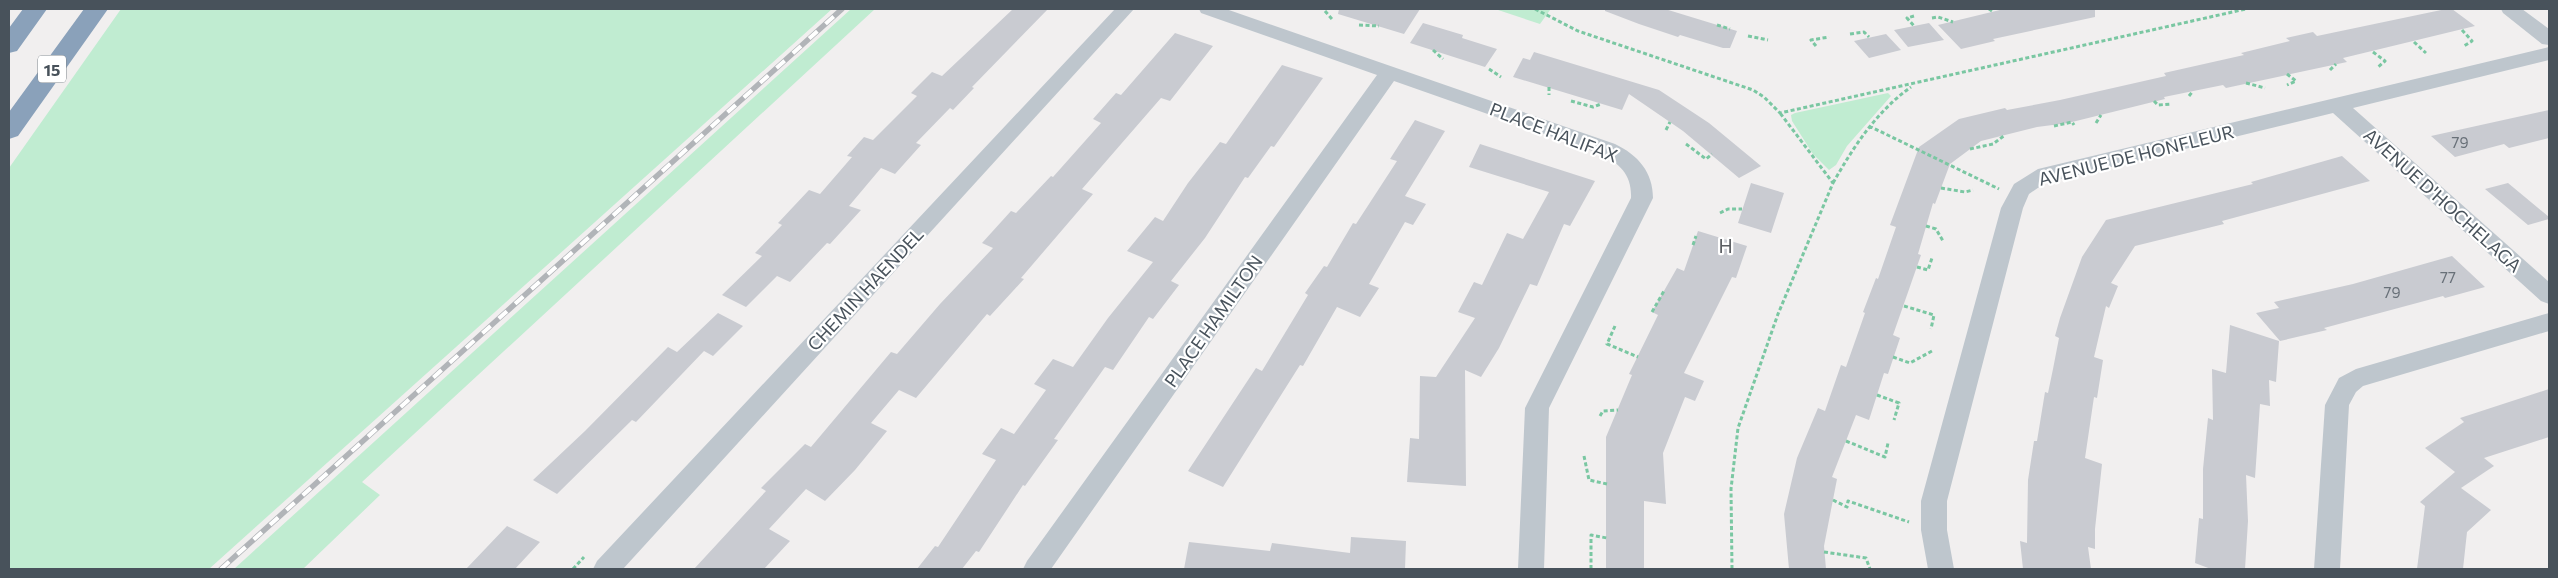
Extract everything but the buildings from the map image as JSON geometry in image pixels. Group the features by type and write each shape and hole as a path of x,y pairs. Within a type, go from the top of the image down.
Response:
{"highway":[{"path":"9,45 35,9"},
{"name":"15","path":"9,130 96,9"}],"street":[{"name":"CHEMIN HAENDEL","path":"606,569 1124,9"},
{"name":"PLACE HALIFAX","path":"1208,9 1614,151 1629,161 1637,171 1641,182 1642,198 1537,408 1530,569"},
{"path":"2510,9 2549,38"},
{"name":"AVENUE DE HONFLEUR","path":"1941,569 1934,530 1934,501 2012,208 2020,189 2038,177 2549,54"},
{"name":"PLACE HAMILTON","path":"1036,569 1390,72"},
{"name":"AVENUE D'HOCHELAGA","path":"2337,105 2549,295"},
{"path":"2327,569 2337,405 2346,385 2356,379 2549,322"}],"path":[{"path":"1536,9 1578,31 1753,90 1764,97 1780,113 1833,182"},
{"path":"1780,113 1915,85 2246,9"},
{"path":"1325,11 1332,19"},
{"path":"1914,16 1907,18 1914,26"},
{"path":"1932,18 1938,17 1953,22"},
{"path":"1359,25 1379,26"},
{"path":"1717,25 1730,29"},
{"path":"2462,30 2472,41 2464,46"},
{"path":"1850,34 1864,32 1869,37"},
{"path":"1748,36 1768,40"},
{"path":"1816,46 1811,40 1829,37"},
{"path":"2414,42 2426,53"},
{"path":"1433,50 1443,59"},
{"path":"2373,52 2385,61 2376,68"},
{"path":"2330,70 2336,64"},
{"path":"1489,69 1501,77"},
{"path":"2287,74 2296,82 2287,85"},
{"path":"2246,83 2265,88"},
{"path":"1732,569 1732,457 1738,428 1778,314 1833,182 1869,126 1894,100 1915,85"},
{"path":"1549,87 1549,95"},
{"path":"2190,96 2193,91"},
{"path":"1572,101 1593,107 1601,104"},
{"path":"2154,101 2158,106 2171,104"},
{"path":"2096,123 2101,115"},
{"path":"1666,130 1670,122"},
{"path":"2054,126 2072,122 2074,125"},
{"path":"1869,126 2000,189"},
{"path":"1970,149 1993,144 2005,135"},
{"path":"1686,144 1706,159 1712,154"},
{"path":"1941,188 1965,192 1972,190"},
{"path":"1720,213 1728,209 1742,209"},
{"path":"1926,226 1936,229 1943,241"},
{"path":"1693,245 1696,236"},
{"path":"1918,267 1928,270 1932,258"},
{"path":"1652,312 1664,291"},
{"path":"1904,306 1934,315 1931,329"},
{"path":"1615,326 1607,344 1638,357"},
{"path":"1894,357 1910,363 1932,351"},
{"path":"1877,395 1899,403 1894,420"},
{"path":"1600,416 1603,411 1618,410"},
{"path":"1846,441 1885,457 1888,443"},
{"path":"1584,456 1589,480 1608,484"},
{"path":"1833,500 1847,507 1848,501 1934,530"},
{"path":"1591,569 1591,535 1607,538"},
{"path":"1824,552 1866,558 1870,569"}],"green space":[{"path":"121,9 832,9 209,569 9,569 9,168"},
{"path":"851,9 875,9 362,482 380,495 303,569 234,569"},
{"path":"1495,9 1549,9 1550,10 1540,24"},
{"path":"1888,93 1891,96 1847,146 1836,165 1829,170 1813,154 1792,121 1791,115 1795,113"}],"railway":[{"path":"221,569 842,9"}],"district":[{"name":"H","path":"1726,245"}]}
